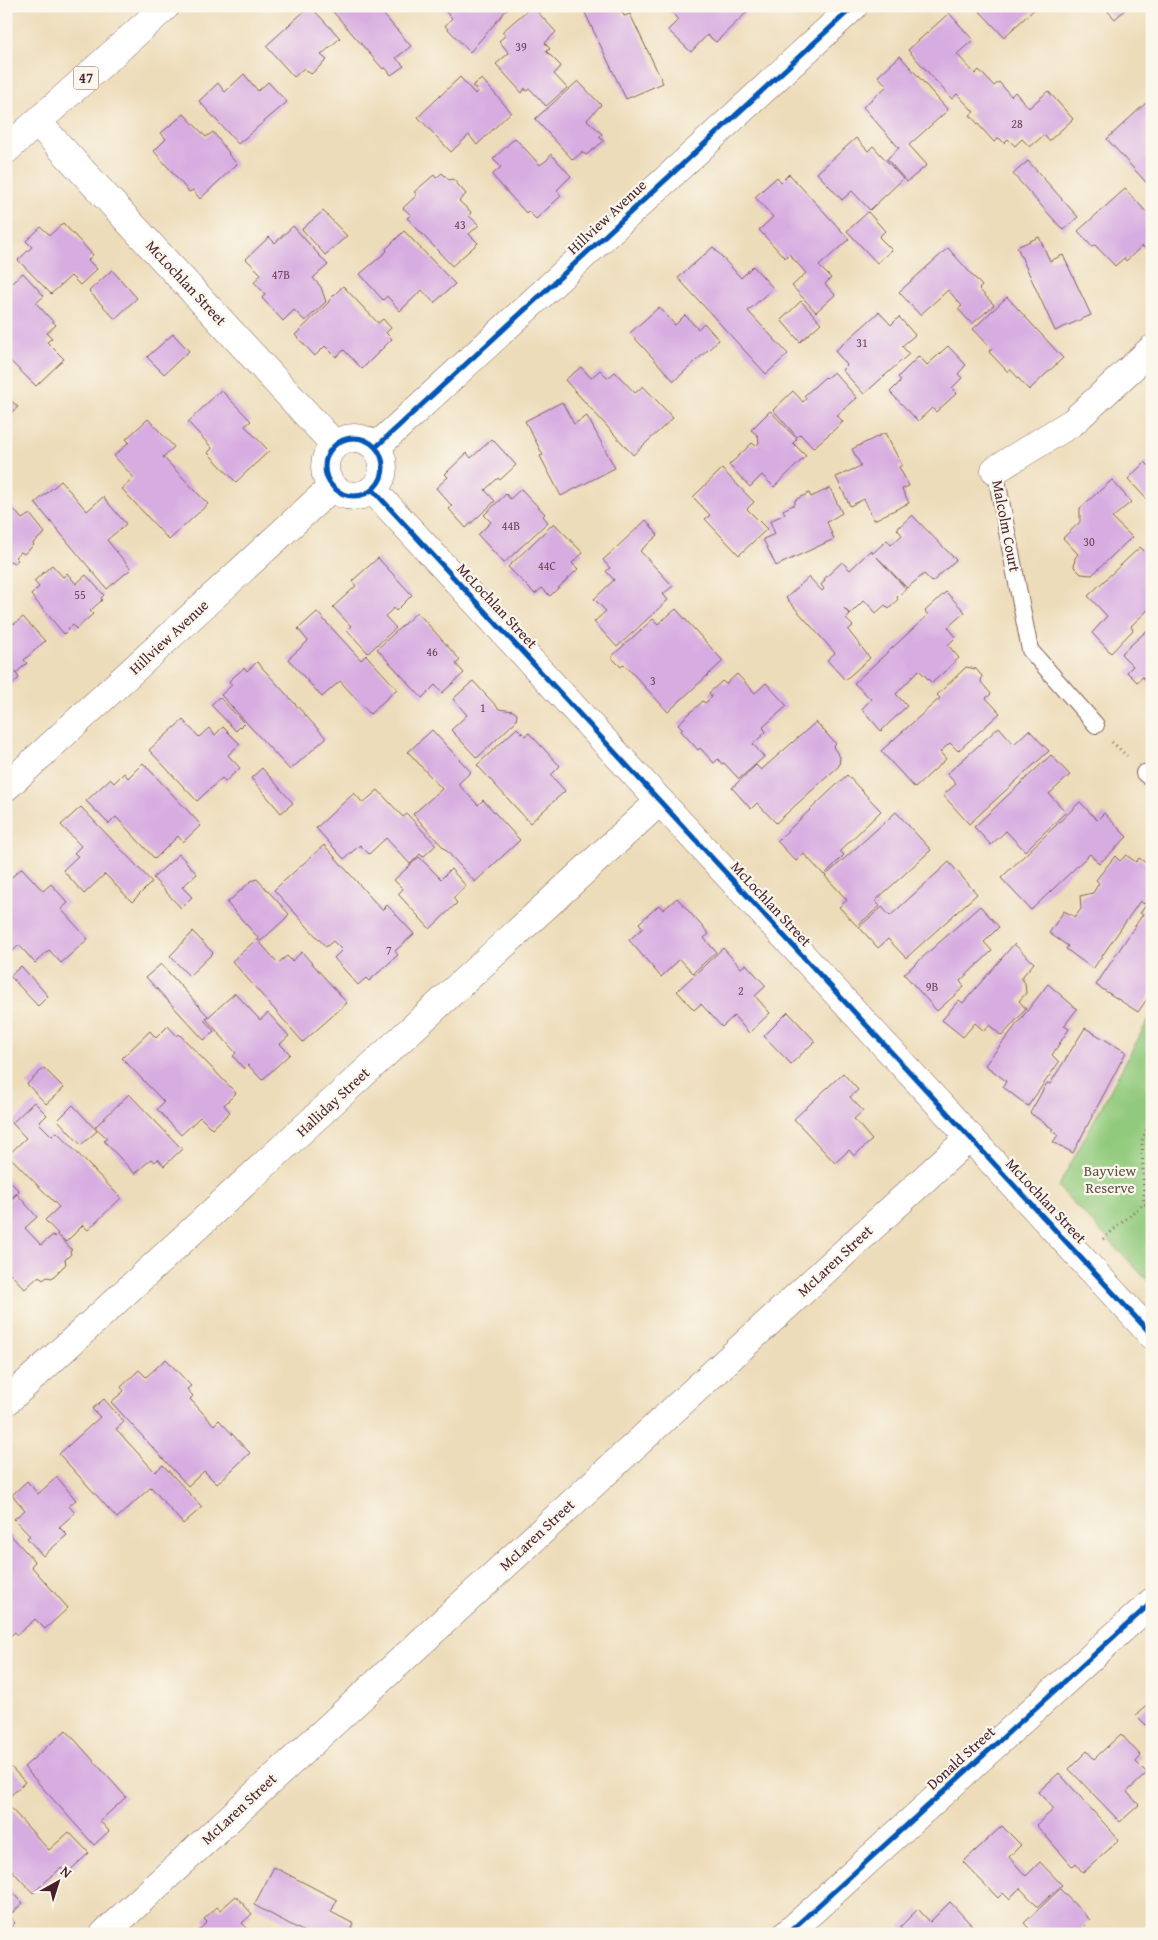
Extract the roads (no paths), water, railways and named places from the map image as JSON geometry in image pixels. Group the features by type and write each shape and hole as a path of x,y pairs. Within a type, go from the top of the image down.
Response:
{"street":[{"name":"47","path":"6,150 166,6"},
{"name":"Hillview Avenue","path":"376,447 854,6"},
{"name":"McLochlan Street","path":"37,122 334,444"},
{"name":"Malcolm Court","path":"994,470 1073,422 1152,349"},
{"path":"353,437 364,439 376,447 382,456 384,466 382,476 373,490 364,495 354,497 344,495 332,487 326,478 324,469 325,458 334,444 353,437"},
{"name":"Hillview Avenue","path":"6,787 332,487"},
{"name":"McLochlan Street","path":"373,490 1152,1335"},
{"name":"Halliday Street","path":"6,1402 660,801"},
{"name":"McLaren Street","path":"104,1934 970,1137"},
{"name":"Donald Street","path":"787,1934 1152,1602"}],"lane":[{"name":"Malcolm Court","path":"994,470 1030,650 1096,726"}],"park label":[{"name":"Bayview Reserve","path":"1110,1180"}]}
